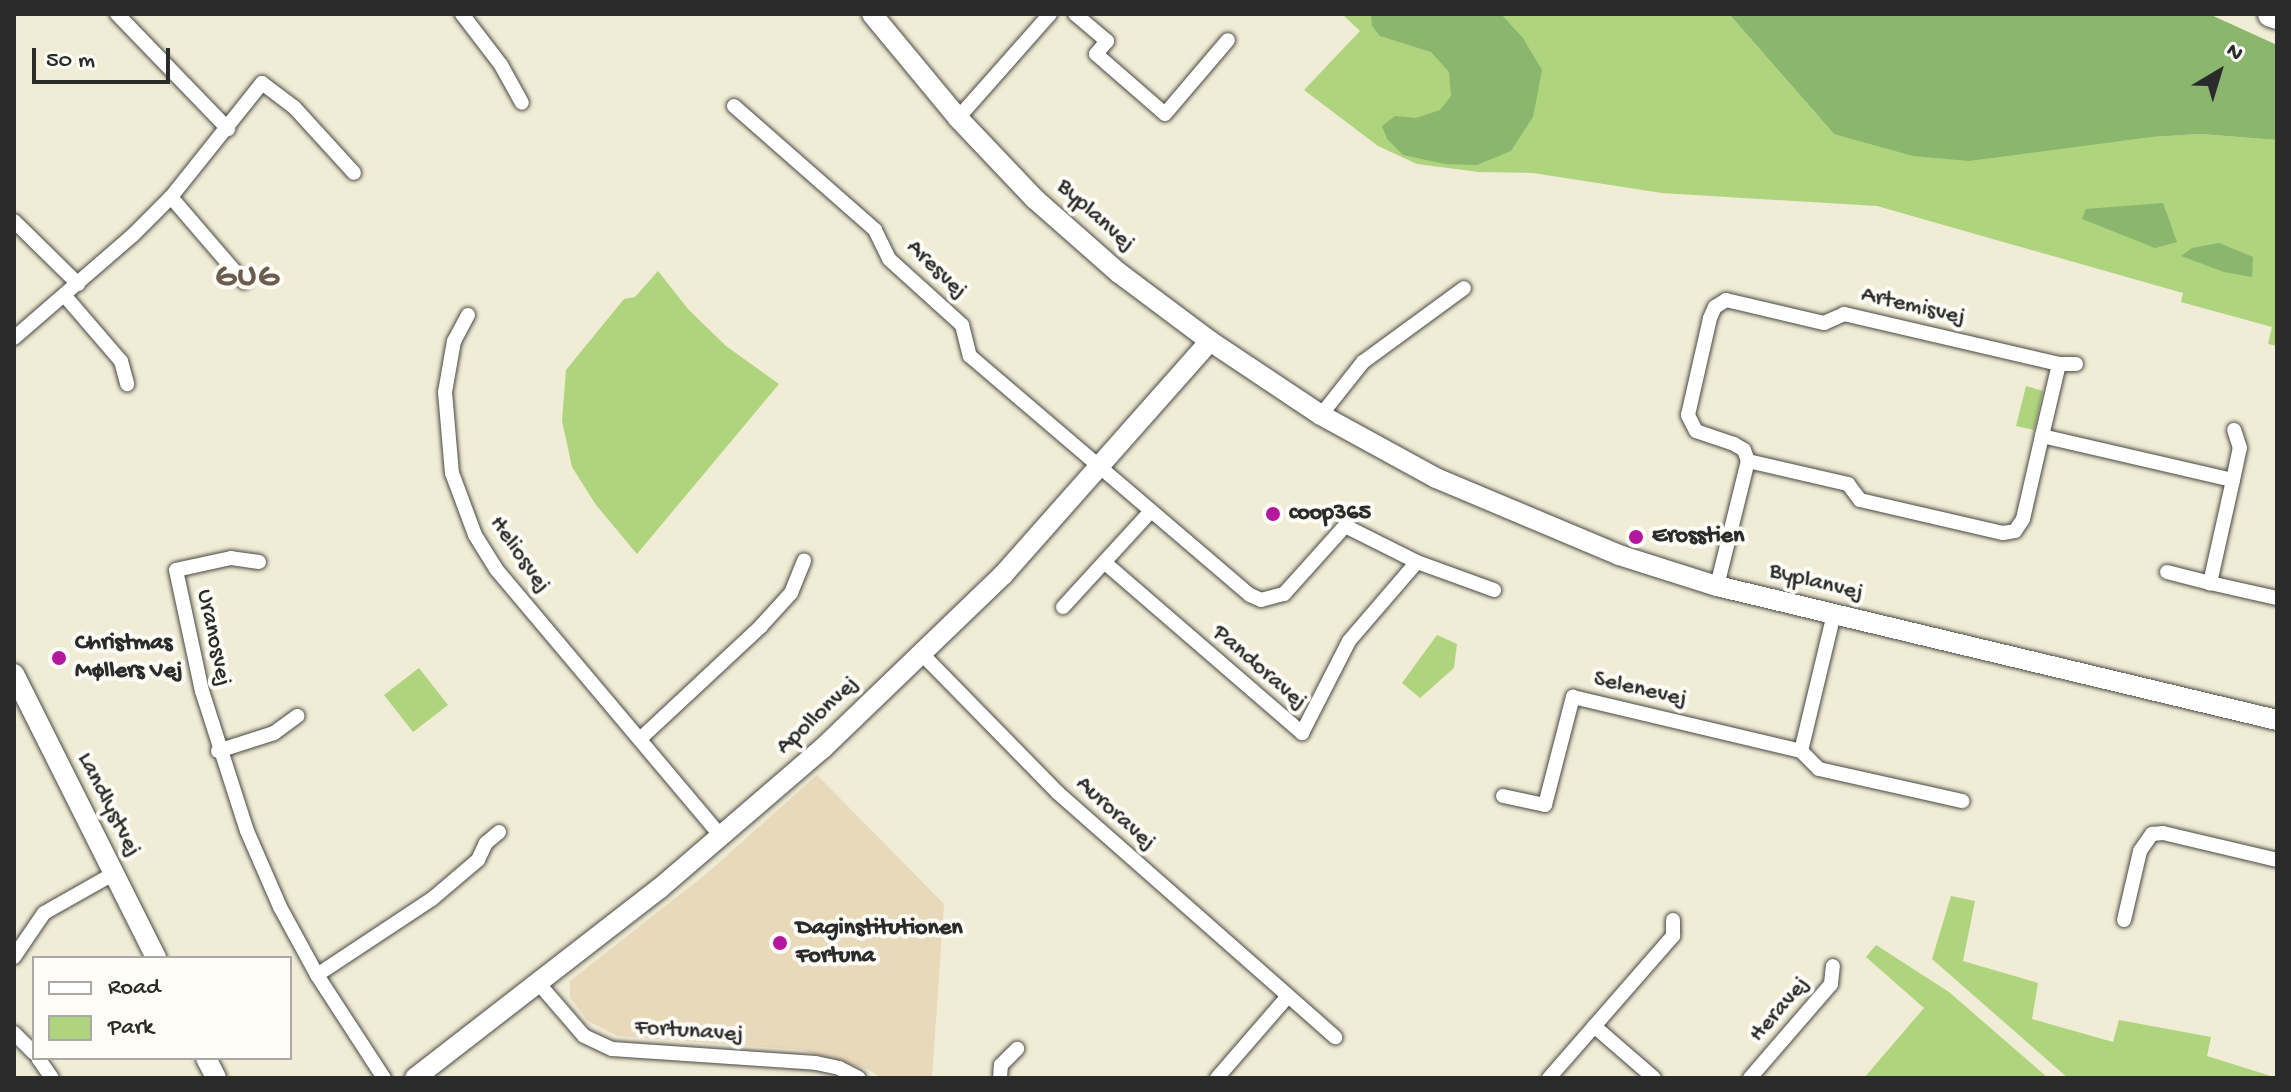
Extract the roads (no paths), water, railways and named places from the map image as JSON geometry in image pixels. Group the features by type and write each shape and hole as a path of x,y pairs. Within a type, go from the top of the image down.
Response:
{"highway":[{"path":"2271,14 2277,16"}],"street":[{"path":"117,14 228,129"},
{"path":"462,14 501,65 522,103"},
{"name":"Byplanvej","path":"872,14 958,118 1035,199 1107,262 1210,341 1321,415 1477,498 1619,555 1717,586 2277,720"},
{"path":"958,118 1050,14"},
{"path":"1075,14 1107,41 1096,54 1165,114 1228,40"},
{"path":"14,338 65,296 171,197 262,83 294,107 354,173"},
{"name":"Aresvej","path":"734,106 875,230 889,259 962,325 970,356 1100,468"},
{"path":"171,197 244,282"},
{"path":"14,221 78,284"},
{"path":"1321,415 1363,362 1464,288"},
{"path":"65,296 121,361 127,384"},
{"name":"Artemisvej","path":"2059,364 2023,519 2015,531 2003,533 1860,500 1848,484 1748,461 1744,450 1734,444 1696,431 1688,415 1710,318 1715,307 1726,300 1824,323 1844,314 2059,364 2076,364"},
{"name":"Heliosvej","path":"468,315 454,341 445,392 452,473 475,535 496,569 722,837"},
{"name":"Apollonvej","path":"415,1078 540,985 722,837 922,654 1003,575 1210,341"},
{"path":"2210,583 2240,448 2234,430"},
{"path":"2042,436 2233,480"},
{"path":"1717,586 1748,461"},
{"name":"Pandoravej","path":"1100,468 1250,595 1261,600 1284,594 1345,526 1417,562 1494,590"},
{"path":"1063,607 1150,512"},
{"name":"Uranosvej","path":"259,562 231,558 176,570 218,751 274,895 317,975 384,1078"},
{"path":"640,739 761,626 791,593 804,561"},
{"name":"Pandoravej","path":"1104,562 1302,733 1349,641 1417,562"},
{"path":"2167,572 2277,598"},
{"path":"1801,751 1834,614"},
{"name":"Auroravej","path":"922,654 1057,792 1335,1037"},
{"name":"Landlystvej","path":"14,674 155,956"},
{"name":"Selenevej","path":"1503,796 1545,805 1573,697 1801,751 1819,769 1962,801"},
{"path":"218,751 274,733 297,716"},
{"path":"317,975 432,899 478,860 486,843 499,832"},
{"path":"2124,920 2140,851 2152,834 2163,833 2277,859"},
{"path":"14,957 44,913 113,874"},
{"path":"1549,1078 1673,936 1673,920"},
{"name":"Heravej","path":"1750,1078 1831,984 1833,966"},
{"name":"Fortunavej","path":"540,985 584,1036 612,1049 816,1063 839,1068 859,1078"},
{"path":"1217,1078 1288,996"},
{"path":"1594,1026 1654,1078"},
{"path":"14,1033 32,1052"},
{"path":"1000,1078 1001,1065 1017,1049"},
{"path":"39,1060 52,1078"},
{"path":"207,1060 216,1078"}],"place":[{"name":"coop365","path":"1273,514"},
{"name":"Erosstien","path":"1636,537"},
{"name":"Christmas Møllers Vej","path":"59,658"},
{"name":"Daginstitutionen Fortuna","path":"780,943"}],"district":[{"name":"GUG","path":"248,278"}]}
